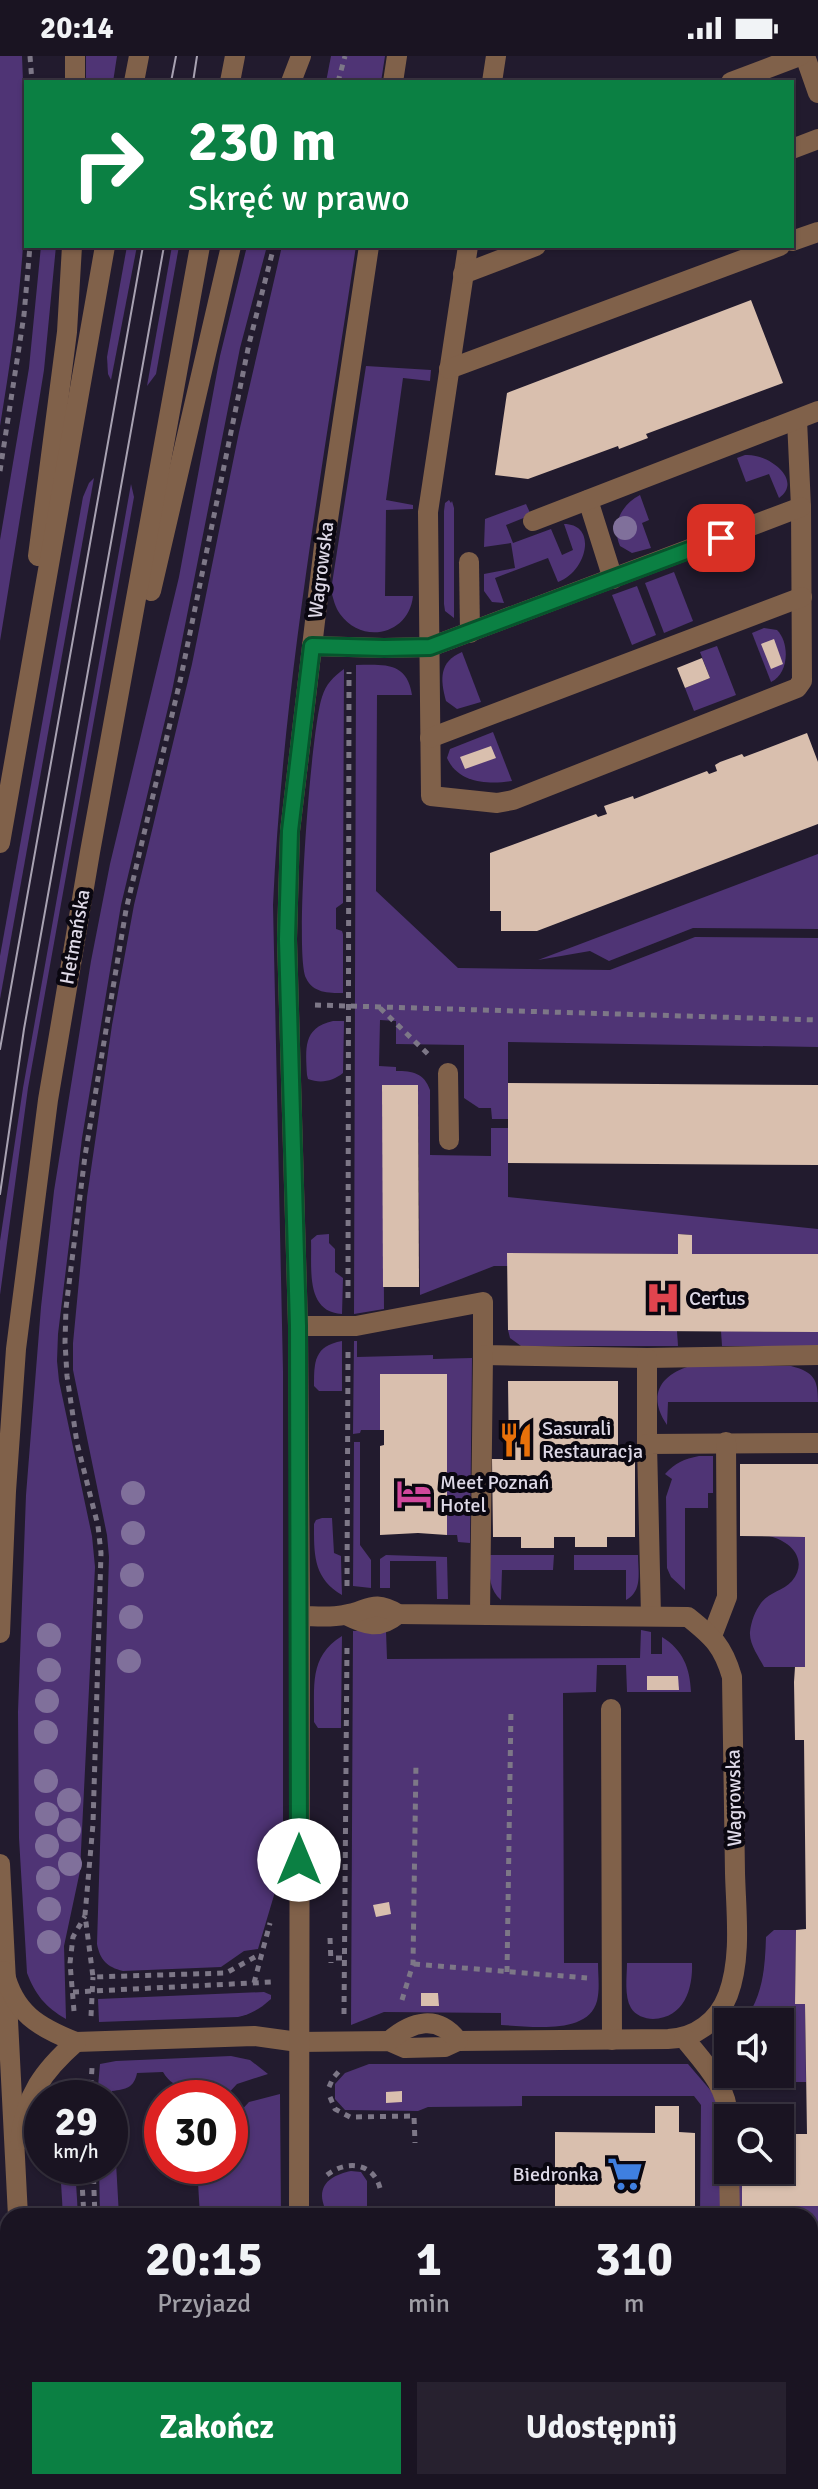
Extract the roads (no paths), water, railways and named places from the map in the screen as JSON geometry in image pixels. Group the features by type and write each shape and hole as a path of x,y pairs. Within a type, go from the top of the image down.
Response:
{"street":[{"path":"75,56 75,80"},
{"path":"134,80 139,56"},
{"path":"230,80 235,56"},
{"path":"292,80 301,56"},
{"path":"393,80 397,56"},
{"path":"492,80 496,56"},
{"path":"736,80 802,56 818,93"},
{"path":"794,148 818,139"},
{"path":"794,240 818,232"},
{"path":"0,842 67,332 72,248"},
{"path":"0,842 105,248"},
{"name":"Hetmańska","path":"0,1633 10,1426 24,1280 48,1100 200,248"},
{"path":"90,852 231,248"},
{"name":"Wagrowska","path":"299,2208 300,1616 298,1326 287,939 290,831 324,546 369,248"},
{"path":"468,248 428,512 431,796 497,803 513,800 797,688 802,681 797,420"},
{"path":"463,274 531,248"},
{"path":"449,369 775,248"},
{"path":"533,521 818,411"},
{"path":"588,500 613,579"},
{"path":"312,646 430,647 801,507"},
{"path":"469,562 470,633"},
{"path":"430,738 802,597"},
{"path":"448,1073 449,1140"},
{"path":"298,1326 356,1326 483,1302 480,1614"},
{"path":"483,1355 647,1358 818,1355"},
{"path":"647,1358 651,1616"},
{"path":"300,1616 346,1615 366,1607 386,1607 398,1614 688,1617 712,1636 727,1597 726,1442"},
{"path":"647,1444 818,1443"},
{"name":"Wagrowska","path":"684,2038 701,2032 713,2017 727,1997 735,1967 732,1677 725,1654 712,1636"},
{"path":"611,1709 612,2040"},
{"path":"0,1864 17,2208"},
{"path":"4,1971 12,1996 28,2016 53,2033 76,2042 254,2036 298,2042 389,2041 405,2048 445,2047 458,2041 684,2038 710,2069 726,2104"},
{"path":"15,2177 22,2129 32,2094 50,2065 76,2042"},
{"path":"729,2184 730,2208"}],"tram line":[{"path":"171,80 176,56"},
{"path":"193,80 197,56"},
{"path":"0,1049 143,248"},
{"path":"0,1194 24,1029 164,248"}],"place":[{"name":"Certus","path":"663,1298"},
{"name":"Sasurali Restauracja","path":"516,1440"},
{"name":"Meet Poznań Hotel","path":"414,1494"},
{"name":"Biedronka","path":"625,2174"}]}
